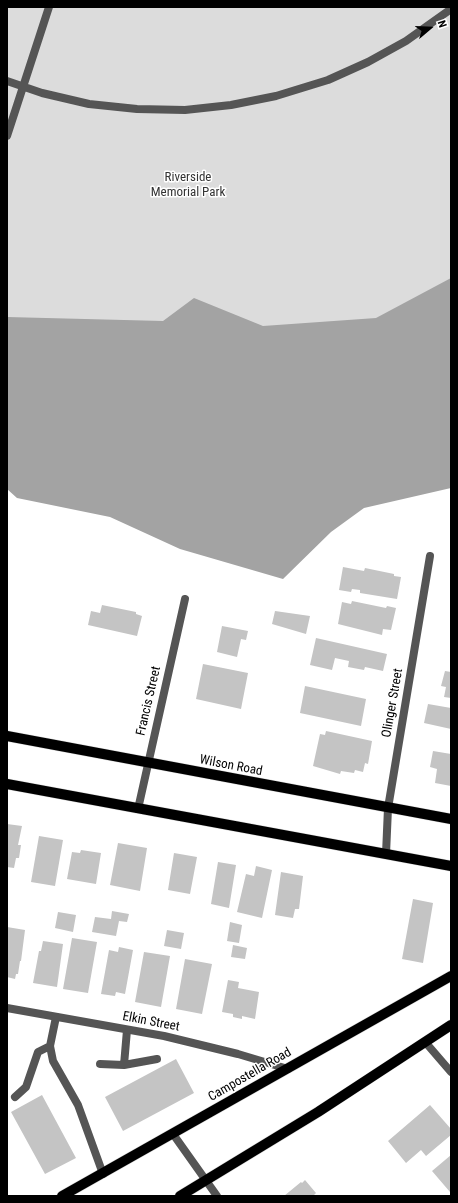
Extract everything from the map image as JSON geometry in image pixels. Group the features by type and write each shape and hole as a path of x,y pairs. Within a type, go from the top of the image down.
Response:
{"main road":[{"name":"Wilson Road","path":"7,736 451,819"},
{"path":"7,784 451,866"},
{"name":"Campostella Road","path":"62,1196 451,976"},
{"path":"180,1196 318,1112 451,1025"}],"street":[{"path":"7,136 49,7"},
{"path":"7,81 23,87 89,104 137,109 185,110 231,105 276,96 328,80 368,62 406,41 451,9"},
{"name":"Olinger Street","path":"386,854 388,808 430,556"},
{"name":"Francis Street","path":"138,809 147,763 185,599"},
{"name":"Elkin Street","path":"7,1008 164,1036 238,1054 288,1069"},
{"path":"56,1017 50,1046 53,1061 78,1105 103,1174"},
{"path":"124,1065 127,1030"},
{"path":"426,1042 451,1072"},
{"path":"15,1097 26,1087 38,1052 50,1046"},
{"path":"100,1064 124,1065 157,1059"},
{"path":"173,1134 216,1196"}],"green space":[{"name":"Riverside Memorial Park","path":"7,7 451,7 451,307 377,334 7,342"}],"shaded area":[{"path":"451,278 451,488 364,508 331,532 283,579 180,549 110,517 17,498 7,489 7,317 163,321 194,298 263,326 376,318"}],"building":[{"path":"343,567 364,571 365,568 394,574 394,576 401,577 397,599 360,593 360,590 352,589 351,592 339,590"},
{"path":"352,601 386,608 387,606 396,608 391,630 383,629 382,635 338,624 342,602 351,604"},
{"path":"102,605 136,612 136,614 142,616 137,636 88,625 91,611 100,613"},
{"path":"275,611 310,616 306,634 272,624"},
{"path":"222,626 248,631 246,640 241,639 237,657 217,652"},
{"path":"316,638 387,654 383,671 365,667 364,670 348,667 349,661 335,658 332,670 310,665"},
{"path":"203,664 248,673 241,709 196,699"},
{"path":"445,671 451,672 451,698 444,697 446,687 441,686"},
{"path":"305,686 366,699 361,726 300,713"},
{"path":"428,704 451,708 451,729 424,723"},
{"path":"326,731 372,741 368,764 365,763 363,772 355,770 354,773 341,771 340,774 313,766 320,734 325,735"},
{"path":"433,751 451,754 451,786 435,783 437,769 430,767"},
{"path":"7,824 22,826 18,845 21,845 19,858 16,858 14,868 7,867"},
{"path":"39,836 63,840 55,886 31,882"},
{"path":"118,843 147,848 140,891 110,885"},
{"path":"81,850 101,853 96,884 67,879 72,852 80,853"},
{"path":"174,853 197,857 190,894 168,890"},
{"path":"218,862 236,865 229,908 211,904"},
{"path":"256,866 272,870 262,918 237,912 246,874 254,876"},
{"path":"281,872 303,876 299,909 295,909 293,918 275,915"},
{"path":"413,899 433,903 423,963 402,959"},
{"path":"112,911 129,914 127,922 119,921 116,936 92,932 95,917 111,919"},
{"path":"58,912 76,915 73,932 55,928"},
{"path":"230,922 242,925 239,943 227,941"},
{"path":"7,927 25,930 21,961 18,974 16,974 15,979 7,977"},
{"path":"167,930 184,933 181,949 164,946"},
{"path":"72,938 97,942 88,993 63,989"},
{"path":"43,941 63,944 57,987 33,983 39,951 41,951"},
{"path":"233,945 247,948 245,959 231,957"},
{"path":"119,947 133,950 125,994 116,992 115,996 101,994 109,950 118,952"},
{"path":"144,952 170,956 161,1007 135,1002"},
{"path":"185,959 212,964 202,1014 176,1009"},
{"path":"228,980 239,982 238,988 259,992 255,1019 242,1016 242,1019 233,1017 233,1014 222,1012"},
{"path":"176,1059 194,1093 123,1131 105,1097"},
{"path":"42,1095 76,1158 45,1174 11,1112"},
{"path":"430,1105 451,1129 451,1135 426,1156 421,1150 406,1163 388,1141"},
{"path":"451,1155 451,1191 450,1192 432,1171"},
{"path":"305,1180 316,1193 313,1196 284,1196 301,1182 302,1183"}]}
